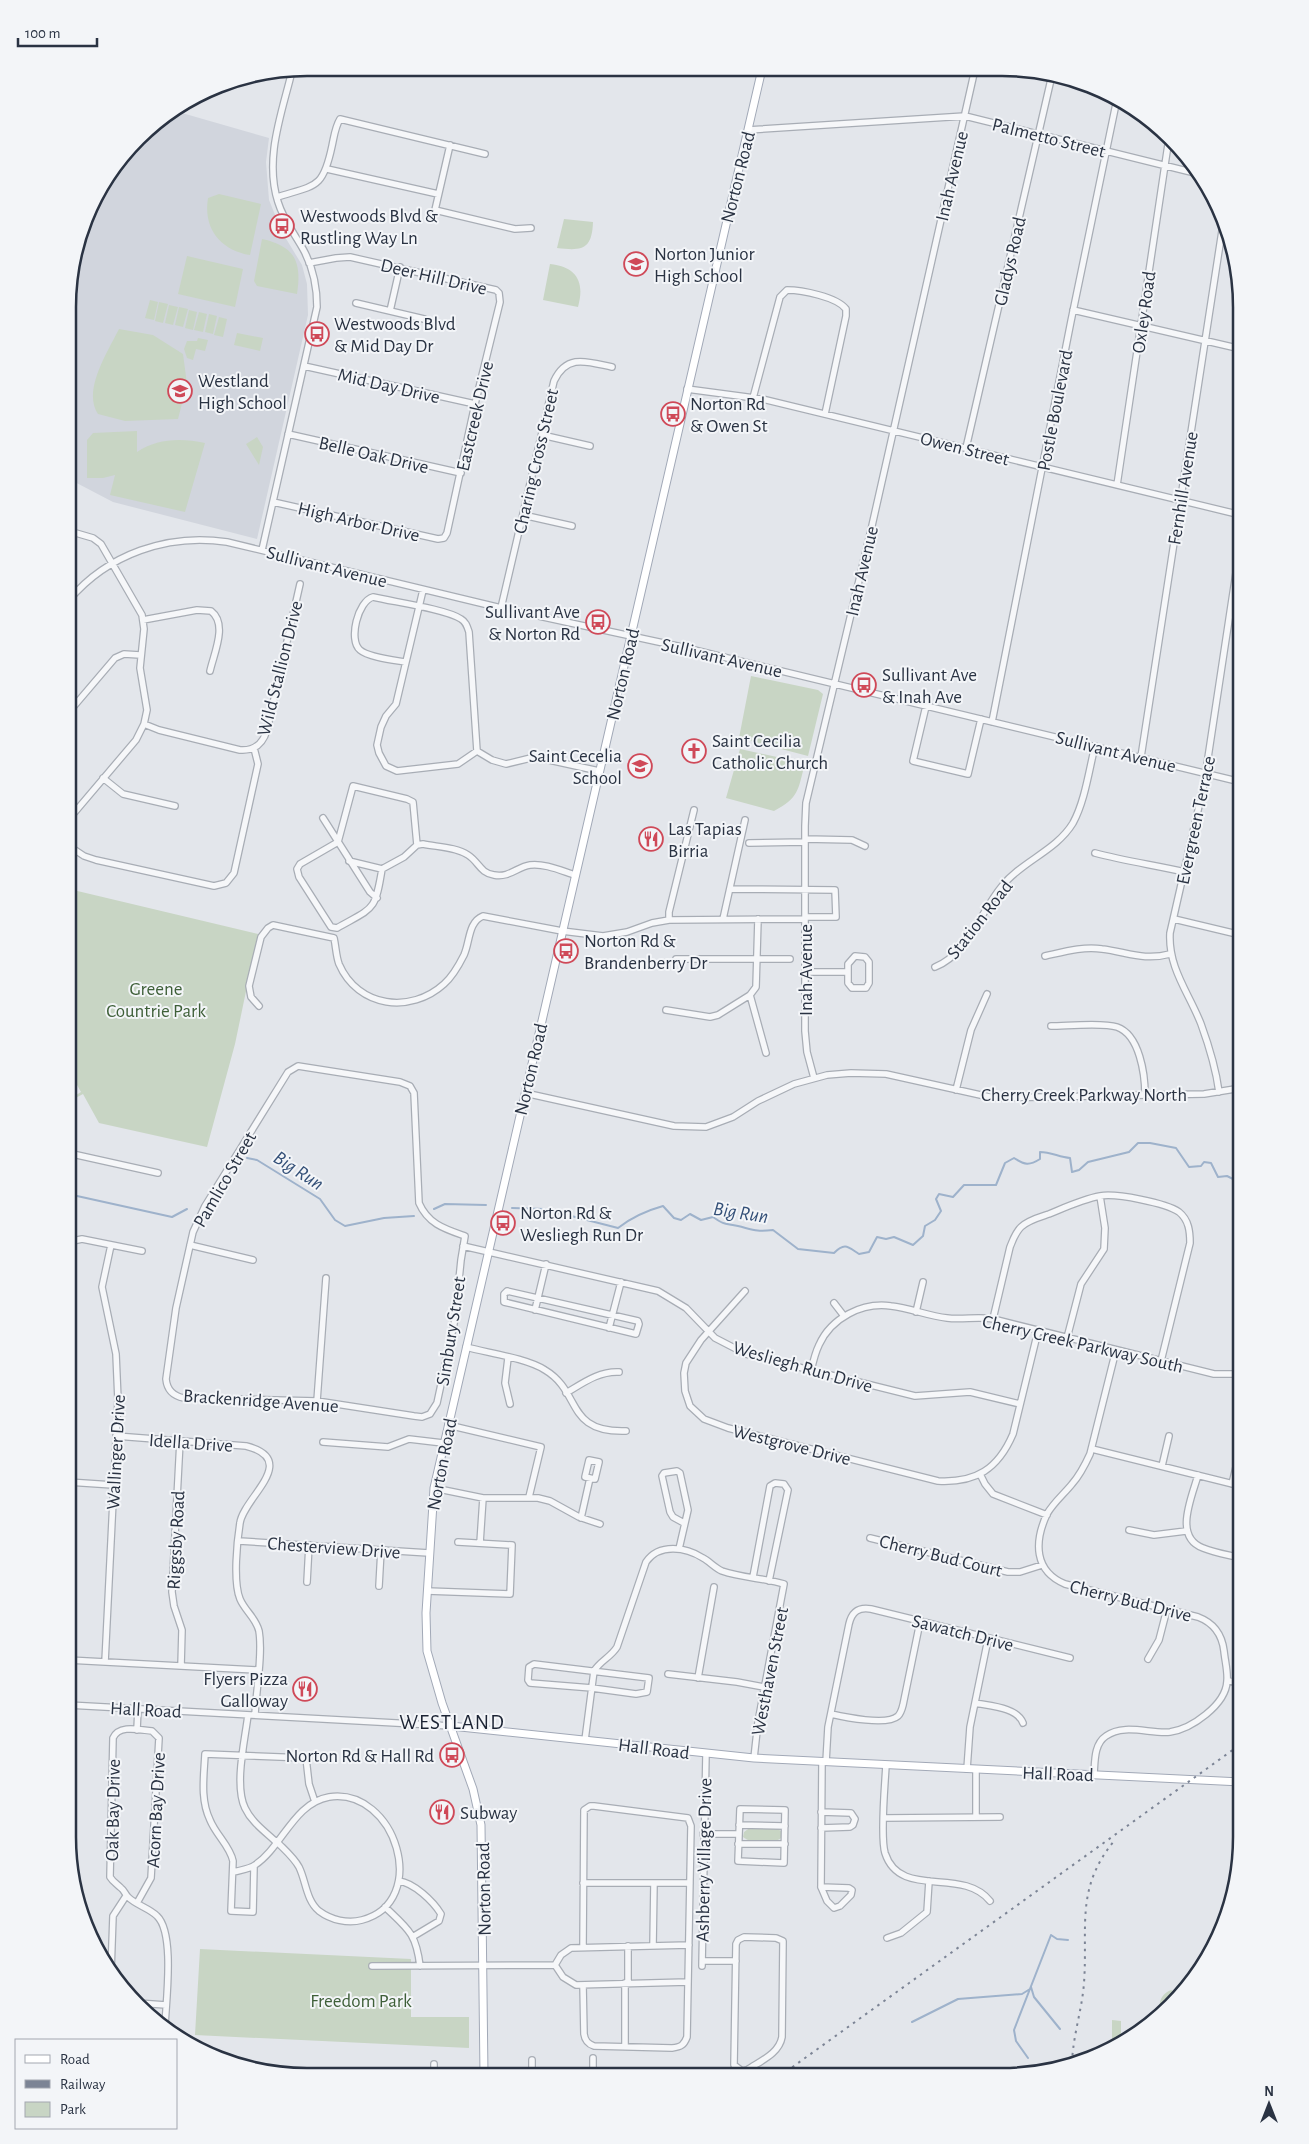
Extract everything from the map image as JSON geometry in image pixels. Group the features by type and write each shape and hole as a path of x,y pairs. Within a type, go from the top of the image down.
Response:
{"main road":[{"name":"Norton Road","path":"484,2068 482,1825 473,1789 429,1660 426,1623 434,1488 760,76"},
{"name":"Hall Road","path":"450,1726 754,1758 1233,1782"}],"street":[{"name":"Inah Avenue","path":"814,1078 807,1052 805,1030 805,813 808,793 974,76"},
{"path":"262,550 316,308 316,289 309,263 286,222 276,197 272,170 273,150 291,77"},
{"name":"Gladys Road","path":"966,448 1050,82"},
{"name":"Postle Boulevard","path":"992,722 1073,310 1116,106"},
{"name":"Palmetto Street","path":"748,130 965,116 1188,171"},
{"path":"276,197 314,185 320,180 327,169 338,120 341,119 485,154"},
{"path":"450,145 435,210 515,229 531,228"},
{"name":"Oxley Road","path":"1117,485 1168,147"},
{"path":"327,169 438,194"},
{"name":"Fernhill Avenue","path":"1141,757 1221,236"},
{"name":"Deer Hill Drive","path":"309,263 350,257 487,288 499,293"},
{"path":"390,311 400,268"},
{"path":"753,398 778,304 783,293 787,290 796,290 836,301 846,309 825,414"},
{"name":"Eastcreek Drive","path":"444,538 447,533 475,404 500,302 499,293"},
{"path":"356,303 424,319"},
{"path":"1073,310 1233,347"},
{"name":"Charing Cross Street","path":"501,608 554,381 562,368 575,361 612,367"},
{"name":"Mid Day Drive","path":"304,366 475,404"},
{"name":"Owen Street","path":"687,389 753,398 825,414 1233,513"},
{"name":"Belle Oak Drive","path":"288,434 461,473"},
{"path":"542,435 590,446"},
{"name":"High Arbor Drive","path":"273,502 438,539 444,538"},
{"path":"523,515 572,526"},
{"path":"76,532 84,534 97,541 138,604 143,620 144,637 140,656 140,675 147,703 144,724 136,740 76,810"},
{"name":"Sullivant Avenue","path":"76,593 113,563 140,550 176,540 214,540 501,608 631,636 1233,780"},
{"name":"Wild Stallion Drive","path":"254,748 261,742 267,730 300,584"},
{"path":"423,590 396,704 386,716 381,727 377,745 382,760 392,770 435,768 458,764 476,751"},
{"name":"Evergreen Terrace","path":"1219,1092 1216,1074 1201,1025 1170,954 1170,933 1206,773 1233,593"},
{"path":"405,662 372,655 359,649 354,642 360,612 366,600 373,597 450,614 463,620 466,624 469,632 476,751"},
{"path":"143,620 197,610 211,611 217,618 219,626 210,671"},
{"path":"76,704 115,658 124,654 140,656"},
{"path":"926,706 913,760 968,774 981,719"},
{"path":"76,851 96,860 214,886 222,886 230,881 234,873 255,782 258,764 254,748 240,750 159,730 144,724"},
{"name":"Station Road","path":"935,967 949,959 968,938 1003,884 1052,846 1072,823 1079,808 1094,746"},
{"path":"476,751 492,760 506,764 535,756 599,771"},
{"path":"103,778 123,794 175,806"},
{"path":"382,869 377,898 372,908 334,928 328,925 299,877 297,869 301,864 338,842 353,786 407,798 412,802 417,845"},
{"path":"669,920 669,912 694,810"},
{"path":"323,818 349,861 370,892 377,898"},
{"path":"723,919 745,820"},
{"path":"749,843 852,840 865,846"},
{"path":"349,861 382,869 404,857 417,845 423,844 462,852 473,859 484,873 496,876 510,874 528,865 536,865 575,874"},
{"path":"1095,853 1138,864 1153,864 1184,872"},
{"path":"258,1006 251,997 249,986 261,937 273,925 334,938 340,965 353,985 372,998 400,1004 423,998 446,983 464,955 472,926 479,917 491,916 562,931 611,936 669,920 836,917 835,890 730,890"},
{"path":"666,1010 710,1017 718,1015 750,995 756,987 758,919"},
{"path":"1174,919 1233,932"},
{"path":"1045,956 1088,948 1144,957 1170,954"},
{"path":"865,957 870,962 868,986 862,989 852,988 848,983 848,972 848,964 852,958 865,957"},
{"path":"676,959 790,958"},
{"path":"805,972 848,972"},
{"path":"956,1090 971,1030 987,994"},
{"path":"750,995 766,1053"},
{"path":"1051,1026 1112,1025 1125,1031 1132,1041 1143,1067 1144,1095"},
{"name":"Pamlico Street","path":"167,1374 176,1308 193,1232 205,1206 288,1072 294,1067 306,1066 400,1082 410,1086 415,1098 419,1203 435,1224 465,1236 463,1246"},
{"name":"Cherry Creek Parkway North","path":"524,1093 674,1126 701,1128 722,1122 781,1089 814,1078 851,1073 879,1074 994,1098 1144,1095 1219,1092 1233,1089"},
{"path":"76,1155 158,1173"},
{"path":"993,1319 1010,1247 1014,1236 1022,1227 1034,1220 1100,1196 1120,1196 1168,1207 1179,1212 1187,1222 1190,1232 1190,1244 1161,1361"},
{"path":"1067,1338 1081,1284 1104,1248 1105,1228 1100,1196"},
{"path":"76,1240 82,1239 142,1250"},
{"name":"Wallinger Drive","path":"105,1662 118,1400 116,1354 102,1287 111,1245"},
{"path":"190,1245 253,1260"},
{"name":"Wesliegh Run Drive","path":"463,1246 546,1264 665,1294 686,1308 709,1332 730,1347 746,1354 915,1396 970,1392 1020,1404"},
{"name":"Simbury Street","path":"430,1414 437,1403 451,1342 463,1246"},
{"path":"535,1310 546,1264"},
{"path":"317,1401 326,1278"},
{"path":"609,1328 621,1282"},
{"path":"916,1312 923,1282"},
{"path":"507,1291 538,1297 638,1321 639,1324 636,1334 535,1310 504,1302 504,1294 507,1291"},
{"name":"Westgrove Drive","path":"745,1292 692,1351 686,1363 683,1382 687,1399 694,1411 704,1419 728,1428 938,1481 960,1480 980,1474"},
{"path":"834,1303 844,1316"},
{"name":"Cherry Creek Parkway South","path":"811,1371 818,1346 825,1335 844,1316 866,1307 878,1305 948,1318 980,1317 993,1319 1214,1374 1233,1374"},
{"path":"1038,1331 1007,1447 1000,1457 980,1474 985,1484 998,1497 1028,1506 1047,1515"},
{"path":"466,1347 545,1370 553,1376 566,1393 578,1415 589,1424 606,1430 626,1431"},
{"path":"1042,1565 1039,1549 1047,1515 1083,1470 1092,1449 1116,1350"},
{"path":"508,1358 505,1383 510,1404"},
{"path":"566,1393 604,1373 619,1372"},
{"name":"Brackenridge Avenue","path":"167,1374 168,1388 173,1394 180,1397 317,1401 422,1417 430,1414"},
{"path":"448,1425 541,1447 529,1497"},
{"name":"Idella Drive","path":"116,1436 246,1446 265,1454 268,1463 266,1481 241,1515 238,1541"},
{"path":"1162,1466 1169,1436"},
{"path":"323,1442 388,1447 409,1439 443,1443"},
{"name":"Riggsby Road","path":"180,1441 172,1592 174,1606 182,1630 181,1666"},
{"path":"1092,1449 1232,1484 1233,1479"},
{"path":"679,1549 688,1510 680,1473 677,1471 664,1473 662,1478 672,1517 684,1523"},
{"path":"1198,1475 1186,1531 1191,1540 1203,1548 1233,1556"},
{"path":"581,1518 590,1478"},
{"path":"76,1483 113,1485"},
{"path":"585,1740 594,1672 600,1662 614,1653 617,1647 648,1559 660,1550 679,1549 697,1554 722,1570 754,1577 769,1580 788,1490 784,1484 774,1483 770,1486 754,1577"},
{"path":"434,1488 482,1498 529,1497 550,1501 581,1518 600,1524"},
{"path":"480,1543 482,1498"},
{"path":"1129,1530 1154,1535 1186,1531"},
{"name":"Cherry Bud Court","path":"870,1538 1008,1572 1020,1572 1042,1565"},
{"path":"234,1872 254,1867 277,1842 306,1807 327,1798 343,1797 356,1800 374,1812 386,1824 395,1841 400,1863 399,1881 385,1907 376,1915 348,1922 324,1915 311,1902 303,1876 294,1859 277,1842 252,1820 245,1809 241,1787 258,1670 260,1642 257,1625 240,1598 238,1590 238,1541"},
{"name":"Chesterview Drive","path":"238,1541 429,1554"},
{"path":"427,1590 510,1594 512,1544 458,1542"},
{"path":"307,1582 309,1545"},
{"path":"379,1586 381,1550"},
{"name":"Cherry Bud Drive","path":"1042,1565 1052,1577 1065,1584 1204,1619 1215,1627 1223,1646 1227,1681 1218,1704 1195,1721 1170,1732 1118,1730 1104,1737 1096,1751 1094,1774"},
{"name":"Westhaven Street","path":"754,1758 755,1736 784,1584 769,1580"},
{"path":"698,1678 714,1587"},
{"name":"Sawatch Drive","path":"831,1714 851,1617 856,1611 863,1608 1070,1658"},
{"path":"1148,1659 1159,1640 1167,1609"},
{"path":"821,1887 849,1888 852,1892 849,1898 840,1906 834,1908 827,1901 821,1887 821,1812 824,1762 831,1714 849,1718 885,1720 892,1720 898,1716 904,1705 920,1622"},
{"path":"967,1769 970,1727 988,1639"},
{"path":"76,1660 258,1670"},
{"path":"534,1664 594,1672 649,1678 647,1692 642,1694 530,1682 528,1680 529,1667 534,1664"},
{"path":"668,1674 764,1687"},
{"path":"1227,1681 1233,1681"},
{"path":"975,1702 1013,1712 1022,1718 1023,1723"},
{"name":"Hall Road","path":"76,1705 450,1726"},
{"path":"137,1730 138,1708"},
{"name":"Oak Bay Drive","path":"137,1730 120,1730 115,1733 113,1738 110,1877 113,1882 124,1889 126,1896 157,1916 163,1924 169,1950 165,2019"},
{"name":"Acorn Bay Drive","path":"137,1730 155,1732 159,1744 151,1878 137,1903"},
{"path":"254,1867 253,1912 231,1911 234,1872 232,1855 210,1822 203,1799 206,1754 306,1758 315,1802"},
{"name":"Ashberry Village Drive","path":"706,1754 702,1963 736,1961"},
{"path":"886,1765 884,1852 890,1864 906,1878 951,1882 974,1887 990,1901"},
{"path":"976,1769 976,1816"},
{"path":"583,1947 582,1814 584,1810 590,1806 688,1818 691,1826 687,2037 685,2043 679,2047 672,2048 594,2046 589,2044 585,2040 583,1985"},
{"path":"742,1808 784,1809 786,1811 785,1861 783,1863 739,1862 739,1825 739,1810 742,1808"},
{"path":"821,1812 850,1813 855,1819 854,1825 850,1827 821,1828"},
{"path":"884,1818 1000,1817"},
{"path":"739,1825 785,1826"},
{"path":"703,1834 739,1834"},
{"path":"738,1844 785,1844"},
{"path":"399,1881 418,1890 441,1914 439,1921 414,1936"},
{"path":"887,1938 901,1933 927,1912 929,1881"},
{"path":"583,1883 690,1883"},
{"path":"654,1883 654,1946"},
{"path":"112,1960 114,1916 126,1896"},
{"path":"385,1907 414,1936 420,1966"},
{"path":"738,2068 734,2065 736,1944 740,1938 776,1938 780,1939 784,1945 781,2044 777,2050 750,2068"},
{"path":"555,1965 567,1949 689,1945"},
{"path":"624,2046 628,1946"},
{"path":"372,1966 555,1965"},
{"path":"555,1965 568,1981 583,1985 688,1982"},
{"path":"148,2004 166,2005"},
{"path":"593,2058 593,2068"},
{"path":"532,2060 532,2068"}],"shaded area":[{"name":"Westland High School","path":"182,113 269,138 266,162 269,200 282,232 302,265 307,284 308,315 257,539 113,502 76,483 76,308 78,277 84,248 100,205 115,179 134,155 155,134"}],"green space":[{"path":"219,194 261,204 250,255 239,252 222,243 211,228 207,209 208,198"},
{"path":"564,219 593,222 590,238 584,247 573,249 557,248"},
{"path":"262,239 282,246 294,257 298,273 297,294 257,286 254,281"},
{"path":"187,256 243,269 235,307 178,294"},
{"path":"550,264 567,268 577,277 580,290 578,307 543,300"},
{"path":"150,300 158,302 154,320 145,318"},
{"path":"159,302 168,304 163,323 155,321"},
{"path":"169,305 178,307 173,325 165,323"},
{"path":"179,307 188,309 183,327 175,325"},
{"path":"189,310 197,312 193,330 185,328"},
{"path":"199,312 207,314 203,332 194,330"},
{"path":"209,314 217,316 213,334 205,332"},
{"path":"219,317 227,319 223,337 214,335"},
{"path":"119,329 153,335 183,354 187,384 178,419 125,421 98,414 94,405 95,383 103,359"},
{"path":"237,333 263,338 260,351 234,345"},
{"path":"198,338 208,340 205,351 196,349 193,360 187,358 184,349 187,341 197,341"},
{"path":"137,431 137,452 153,444 170,440 205,443 185,512 110,495 115,475 103,478 87,478 87,440 93,433"},
{"path":"257,437 263,447 259,465 246,444"},
{"path":"751,676 818,690 823,694 808,756 739,738"},
{"path":"740,749 805,763 799,787 788,802 774,811 726,798"},
{"name":"Greene Countrie Park","path":"76,891 258,934 235,1044 207,1147 99,1123 83,1094 76,1098 76,1095 81,1092 76,1083"},
{"path":"751,1827 778,1829 782,1832 781,1838 768,1843 751,1841 743,1837 744,1832"},
{"name":"Freedom Park","path":"200,1949 411,1959 411,2017 469,2017 469,2048 195,2035"},
{"path":"1171,1990 1173,1991 1160,2005 1161,2000"},
{"path":"1112,2020 1121,2021 1121,2035 1112,2039"}],"waterway":[{"name":"Big Run","path":"512,1208 544,1209 618,1228 639,1215 663,1206 674,1218 681,1220 690,1214 701,1220 713,1217 723,1223 752,1230 773,1230 798,1249 834,1253 846,1247 859,1254 869,1252 877,1237 886,1239 894,1237 913,1245 923,1236 925,1226 935,1220 941,1211 936,1199 939,1194 953,1197 964,1185 996,1185 1005,1163 1014,1158 1030,1164 1040,1159 1040,1152 1070,1158 1072,1172 1079,1170 1088,1162 1129,1152 1138,1143 1150,1143 1176,1148 1189,1167 1201,1166 1204,1162 1211,1163 1218,1177 1227,1176 1233,1179"},
{"name":"Big Run","path":"247,1158 257,1160 320,1199 335,1220 345,1226 384,1218 414,1216"},
{"path":"76,1196 172,1217 187,1209"},
{"name":"Big Run","path":"434,1209 445,1204 486,1205"},
{"path":"1028,2058 1016,2041 1014,2030 1051,1935 1057,1939 1068,1940"},
{"path":"1031,1987 1034,1997 1060,2029"},
{"path":"912,2022 958,1999 1022,1994 1030,1989"}],"railway":[{"path":"791,2068 1233,1750"},
{"path":"1073,2056 1084,1983 1085,1926 1088,1892 1093,1876 1114,1841"}],"place":[{"name":"Westwoods Blvd & Rustling Way Ln","path":"282,226"},
{"name":"Norton Junior High School","path":"636,264"},
{"name":"Westwoods Blvd & Mid Day Dr","path":"317,334"},
{"name":"Westland High School","path":"180,391"},
{"name":"Norton Rd & Owen St","path":"673,414"},
{"name":"Sullivant Ave & Norton Rd","path":"598,622"},
{"name":"Sullivant Ave & Inah Ave","path":"864,685"},
{"name":"Saint Cecilia Catholic Church","path":"694,751"},
{"name":"Saint Cecelia School","path":"640,766"},
{"name":"Las Tapias Birria","path":"651,839"},
{"name":"Norton Rd & Brandenberry Dr","path":"566,951"},
{"name":"Norton Rd & Wesliegh Run Dr","path":"503,1223"},
{"name":"Flyers Pizza Galloway","path":"305,1689"},
{"name":"Norton Rd & Hall Rd","path":"452,1755"},
{"name":"Subway","path":"442,1812"}],"district":[{"name":"WESTLAND","path":"452,1722"}]}
